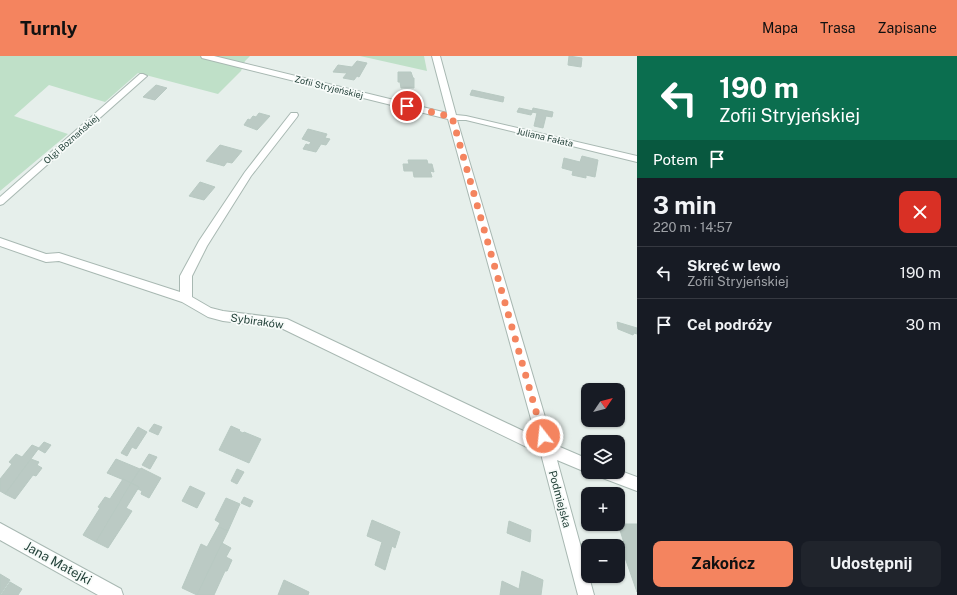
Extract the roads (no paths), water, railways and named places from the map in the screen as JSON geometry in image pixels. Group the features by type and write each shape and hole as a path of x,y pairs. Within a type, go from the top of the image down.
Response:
{"street":[{"name":"Zofii Stryjeńskiej","path":"205,56 452,117"},
{"name":"Podmiejska","path":"436,56 547,449 586,595"},
{"name":"Olgi Boznańskiej","path":"0,202 143,76"},
{"path":"186,299 186,276 203,244 248,174 294,115"},
{"name":"Juliana Fałata","path":"452,117 466,118 637,158"},
{"name":"Sybiraków","path":"0,242 46,258 59,257 186,299 208,312 223,316 283,323 547,449 581,463"},
{"path":"624,479 637,484"},
{"name":"Jana Matejki","path":"0,531 115,595"}]}
